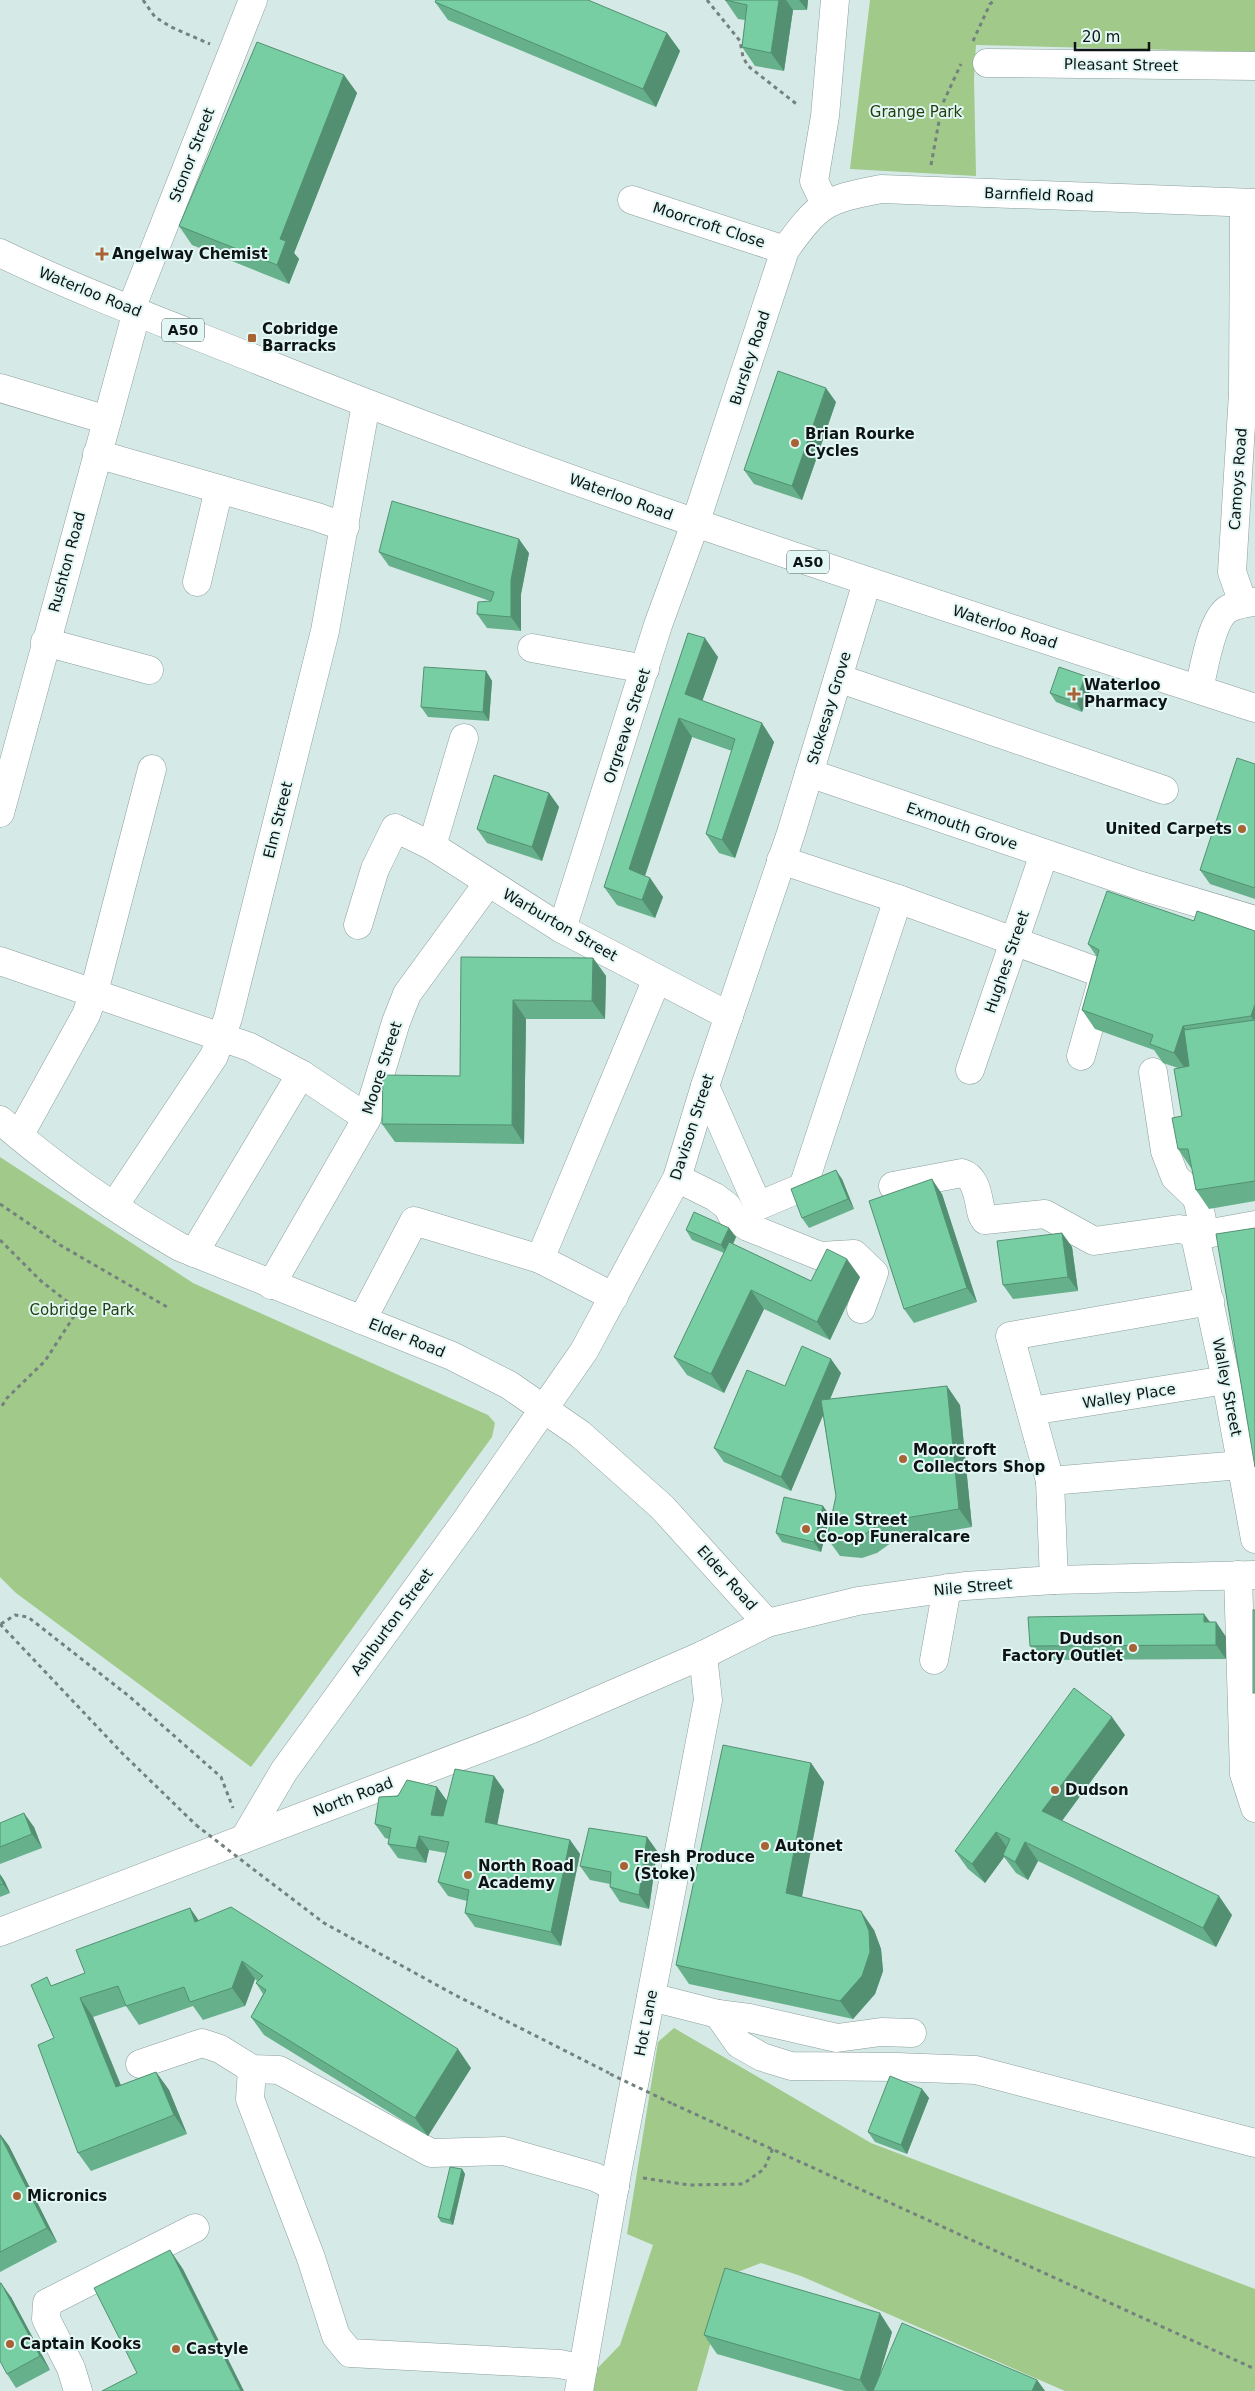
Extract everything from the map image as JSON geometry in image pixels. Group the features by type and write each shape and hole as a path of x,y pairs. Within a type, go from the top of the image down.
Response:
{"street":[{"name":"Stonor Street","path":"134,310 253,0"},
{"path":"825,204 814,181 824,124 835,0"},
{"name":"Pleasant Street","path":"973,57 1255,66"},
{"name":"Barnfield Road","path":"825,204 844,196 881,189 1250,203"},
{"name":"Moorcroft Close","path":"632,200 786,250"},
{"name":"Camoys Road","path":"1249,603 1232,572 1249,394 1250,203"},
{"name":"Bursley Road","path":"696,524 786,250 809,217 825,204"},
{"name":"Waterloo Road","path":"0,254 366,404 696,524 867,582 1255,708"},
{"name":"Rushton Road","path":"0,813 45,642 98,454 134,310"},
{"path":"0,388 107,420"},
{"name":"Elm Street","path":"114,1206 214,1056 222,1036 325,631 366,404"},
{"path":"98,454 317,517 345,527"},
{"path":"197,582 219,489"},
{"name":"Orgreave Street","path":"562,929 658,625 696,524"},
{"name":"Stokesay Grove","path":"785,849 867,582"},
{"path":"1199,689 1216,626 1227,609 1249,603"},
{"path":"45,642 149,670"},
{"path":"532,648 645,669"},
{"path":"838,678 1164,790"},
{"path":"432,846 464,738"},
{"path":"28,1144 86,1016 94,992 152,769"},
{"name":"Exmouth Grove","path":"809,773 1044,854 1255,920"},
{"name":"Warburton Street","path":"358,925 376,869 395,828 432,846 562,929 704,1005 729,1016"},
{"path":"785,849 898,899 1104,974 1081,1056"},
{"name":"Davison Street","path":"544,1409 584,1350 677,1178 705,1086 785,849"},
{"name":"Hughes Street","path":"970,1070 1044,854"},
{"name":"Moore Street","path":"271,1285 367,1118 396,1022 408,994 488,883"},
{"path":"705,1086 758,1206 802,1187 898,899"},
{"path":"0,961 250,1047 301,1074 367,1118"},
{"path":"540,1259 657,980"},
{"name":"Walley Street","path":"1153,1072 1164,1151 1175,1176 1195,1196 1198,1202 1200,1235 1210,1301 1255,1539"},
{"path":"177,1245 301,1074"},
{"name":"Elder Road","path":"28,1144 114,1206 177,1245 271,1285 460,1360 510,1385 580,1434 662,1507 767,1623"},
{"path":"893,1186 962,1173 969,1175 973,1180 985,1220 1045,1214 1094,1241 1179,1229 1200,1235 1255,1225"},
{"path":"677,1178 715,1197 728,1206 733,1218 748,1227 820,1256 854,1254 874,1274 861,1310"},
{"path":"362,1320 414,1221 540,1259 614,1296"},
{"path":"1054,1580 1050,1481 1010,1336 1210,1301"},
{"name":"Walley Place","path":"1031,1411 1226,1380"},
{"name":"Ashburton Street","path":"244,1838 284,1771 544,1409"},
{"path":"1050,1481 1241,1465"},
{"path":"1246,1575 1244,1774 1255,1808"},
{"name":"Nile Street","path":"702,1655 767,1623 858,1601 947,1588 1054,1580 1246,1575"},
{"path":"934,1660 947,1588"},
{"name":"North Road","path":"0,1932 532,1729 702,1655"},
{"name":"Hot Lane","path":"581,2380 616,2180 708,1700 702,1655"},
{"path":"651,1996 718,2014 749,2018 838,2038 881,2032 912,2033"},
{"path":"718,2014 739,2044 762,2057 792,2066 976,2070 1255,2143"},
{"path":"140,2064 202,2043 220,2049 252,2069 279,2070 431,2153 504,2151 594,2177 616,2180"},
{"path":"252,2069 250,2099 311,2258 336,2336 350,2353 560,2364 581,2380"},
{"path":"78,2391 71,2368 46,2319 47,2303 195,2228"}],"path":[{"path":"143,0 155,17 171,27 232,53"},
{"path":"707,0 740,41 743,57 748,66 824,124"},
{"path":"926,191 942,105 973,57 990,4 995,0"},
{"path":"0,1204 60,1245 169,1308"},
{"path":"0,1240 41,1281 78,1310 45,1361 7,1398 0,1409"},
{"path":"244,1838 221,1777 130,1697 28,1617 15,1615 0,1624 122,1753 196,1825 324,1924 455,1995 610,2074 1255,2370"},
{"path":"616,2180 689,2185 743,2184 764,2169 774,2148"}],"green space":[{"name":"Grange Park","path":"870,0 1255,0 1255,52 976,45 974,78 976,176 850,169"},
{"name":"Cobridge Park","path":"0,1157 193,1283 488,1415 495,1423 492,1437 251,1767 16,1593 0,1577"},
{"path":"674,2028 871,2143 1255,2289 1255,2391 1065,2391 801,2276 761,2263 730,2275 697,2391 594,2391 592,2374 620,2345 653,2245 627,2234 658,2042"}],"building":[{"path":"436,0 588,0 667,33 643,89 435,2"},
{"path":"725,0 779,0 771,53 742,47 747,5"},
{"path":"257,42 344,75 280,239 286,241 277,265 179,226"},
{"name":"Brian Rourke Cycles","path":"778,371 826,388 792,486 744,470"},
{"path":"392,501 519,539 511,580 511,617 477,614 478,602 491,601 494,592 379,552"},
{"path":"688,633 705,638 685,694 762,723 722,840 706,834 735,739 679,718 629,869 650,878 642,900 604,887"},
{"path":"424,667 486,671 483,712 421,707"},
{"path":"1059,667 1085,676 1076,702 1050,693"},
{"name":"United Carpets","path":"1237,758 1255,764 1255,888 1200,870"},
{"path":"494,775 549,793 532,847 477,829"},
{"path":"1107,891 1194,921 1197,911 1255,931 1255,1004 1251,1016 1183,1026 1174,1053 1150,1044 1153,1035 1082,1010 1099,950 1088,944"},
{"path":"461,957 593,958 592,1001 513,1000 512,1125 382,1124 383,1075 460,1076"},
{"path":"1255,1020 1255,1181 1196,1190 1188,1149 1178,1149 1172,1118 1182,1116 1174,1069 1189,1066 1184,1030"},
{"path":"836,1170 848,1199 802,1218 791,1189"},
{"path":"932,1179 967,1288 904,1309 869,1201"},
{"path":"694,1212 729,1228 721,1245 686,1230"},
{"path":"1255,1228 1255,1467 1216,1234"},
{"path":"1062,1233 1068,1277 1003,1285 997,1241"},
{"path":"729,1242 811,1281 827,1249 847,1259 817,1322 751,1290 711,1374 674,1357"},
{"path":"802,1346 831,1359 781,1477 714,1448 747,1370 785,1386"},
{"name":"Moorcroft Collectors Shop","path":"947,1386 959,1509 882,1522 865,1534 849,1539 827,1538 836,1496 821,1400"},
{"name":"Nile Street Co-op Funeralcare","path":"784,1497 823,1506 814,1542 776,1533"},
{"path":"1253,1610 1255,1610 1255,1693 1253,1693"},
{"path":"1204,1614 1204,1622 1216,1622 1216,1645 1030,1646 1028,1617"},
{"path":"1074,1688 1112,1717 1042,1811 1219,1896 1203,1928 1025,1842 1015,1862 1003,1855 1010,1839 996,1832 972,1864 955,1851"},
{"name":"Autonet","path":"723,1745 811,1763 786,1893 861,1911 869,1931 870,1952 862,1976 840,2001 676,1965"},
{"path":"455,1769 494,1776 485,1822 570,1840 551,1932 465,1913 469,1890 438,1882 449,1842 419,1836 416,1848 388,1844 391,1828 375,1824 379,1797 398,1796 407,1780 437,1787 431,1815 443,1816"},
{"path":"24,1813 32,1834 0,1847 0,1823"},
{"name":"Fresh Produce (Stoke)","path":"589,1828 647,1837 639,1895 610,1887 611,1872 580,1866"},
{"path":"231,1907 458,2049 415,2118 251,2017 266,1990 256,1983 263,1976 242,1961 232,1988 190,2002 184,1987 126,2006 118,1986 80,1998 116,2087 156,2072 174,2115 78,2153 38,2045 54,2038 31,1985 47,1977 51,1986 85,1973 76,1950 190,1908 195,1922"},
{"path":"890,2076 922,2089 901,2145 868,2132"},
{"name":"Micronics","path":"0,2135 47,2228 0,2252"},
{"path":"450,2167 462,2169 450,2220 438,2217"},
{"name":"Castyle","path":"170,2250 241,2391 102,2391 137,2373 94,2288"},
{"path":"725,2268 880,2313 860,2380 704,2335"},
{"path":"0,2283 40,2356 7,2374 0,2361"},
{"path":"902,2323 1037,2380 1032,2391 873,2391"}],"place":[{"name":"Angelway Chemist","path":"102,254"},
{"name":"Cobridge Barracks","path":"252,338"},
{"name":"Brian Rourke Cycles","path":"795,443"},
{"name":"Waterloo Pharmacy","path":"1074,694"},
{"name":"United Carpets","path":"1242,829"},
{"name":"Moorcroft Collectors Shop","path":"903,1459"},
{"name":"Nile Street Co-op Funeralcare","path":"806,1529"},
{"name":"Dudson Factory Outlet","path":"1133,1648"},
{"name":"Dudson","path":"1055,1790"},
{"name":"Autonet","path":"765,1846"},
{"name":"Fresh Produce (Stoke)","path":"624,1866"},
{"name":"North Road Academy","path":"468,1875"},
{"name":"Micronics","path":"17,2196"},
{"name":"Captain Kooks","path":"10,2344"},
{"name":"Castyle","path":"176,2349"}]}
